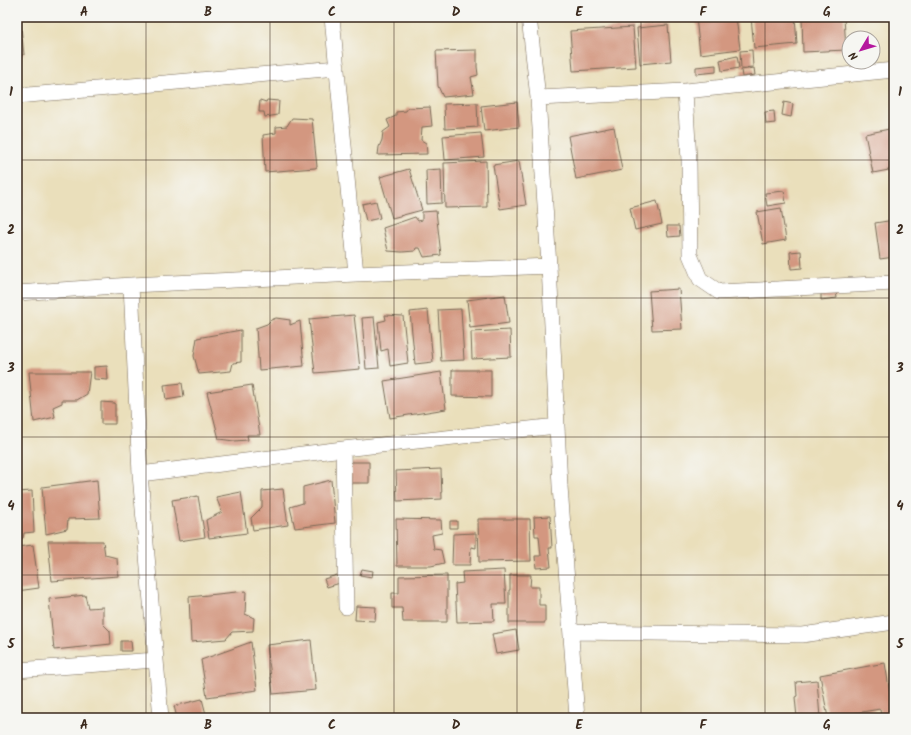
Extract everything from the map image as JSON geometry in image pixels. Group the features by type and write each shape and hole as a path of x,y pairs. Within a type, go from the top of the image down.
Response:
{"street":[{"path":"332,17 356,274"},
{"path":"529,17 538,98 549,266 561,494 577,718"},
{"path":"17,96 337,68"},
{"path":"538,98 686,91 894,70"},
{"path":"686,91 690,255 700,279 719,292 894,283"},
{"path":"17,293 132,285 549,266"},
{"path":"132,285 140,474 161,718"},
{"path":"140,474 343,449 557,426"},
{"path":"343,449 346,607"},
{"path":"571,632 802,635 894,622"},
{"path":"17,670 156,660"}],"building":[{"path":"17,17 20,17 24,55 17,55"},
{"path":"650,17 686,17 686,18 651,22"},
{"path":"696,17 736,17 740,49 700,54"},
{"path":"751,17 795,17 797,44 754,48"},
{"path":"802,17 844,17 845,30 841,30 841,50 803,52"},
{"path":"668,25 671,61 640,64 637,28"},
{"path":"633,27 636,67 573,71 570,31"},
{"path":"477,50 478,75 471,77 474,94 443,97 438,86 436,51"},
{"path":"752,50 753,67 741,68 740,51"},
{"path":"737,56 739,68 722,71 720,60"},
{"path":"716,65 716,72 696,74 696,67"},
{"path":"754,68 755,75 742,77 741,70"},
{"path":"260,100 266,102 267,100 279,101 278,115 265,117 264,112 259,112"},
{"path":"517,102 519,127 484,131 481,106"},
{"path":"784,102 793,104 791,117 782,115"},
{"path":"477,103 478,127 445,129 444,104"},
{"path":"430,107 432,126 422,127 421,140 426,143 427,154 378,155 383,132 390,127 387,120 396,116 396,112 406,111 408,108"},
{"path":"774,111 775,123 766,124 765,112"},
{"path":"292,118 312,119 317,167 265,172 263,135 276,133 276,127 287,126"},
{"path":"614,127 622,170 576,179 568,136"},
{"path":"894,128 894,169 873,173 865,134"},
{"path":"481,133 484,157 445,160 443,136"},
{"path":"486,161 487,207 445,208 444,163"},
{"path":"519,161 526,205 500,209 493,165"},
{"path":"409,169 422,210 392,218 380,177"},
{"path":"441,169 442,203 427,204 426,170"},
{"path":"784,191 786,203 767,206 765,193"},
{"path":"376,201 380,218 366,221 362,204"},
{"path":"657,201 662,224 635,230 630,208"},
{"path":"781,208 786,240 763,244 757,212"},
{"path":"436,211 441,255 424,257 420,248 416,248 415,251 388,251 383,228 415,217 418,221 422,220 422,212"},
{"path":"894,220 894,257 880,259 875,223"},
{"path":"667,226 679,226 680,236 668,237"},
{"path":"801,251 802,268 791,269 790,252"},
{"path":"679,289 682,329 652,330 649,291"},
{"path":"836,292 837,298 821,300 821,294"},
{"path":"505,295 509,323 470,328 467,300"},
{"path":"461,309 464,360 441,361 438,310"},
{"path":"428,310 433,362 415,364 410,312"},
{"path":"354,315 360,369 315,373 309,319"},
{"path":"385,315 403,316 408,363 390,366 388,349 381,351 378,322 386,320"},
{"path":"374,317 379,368 366,369 362,318"},
{"path":"276,318 290,320 290,325 300,321 304,366 259,370 256,328 267,324"},
{"path":"241,330 241,362 233,363 231,371 199,374 194,356 197,338"},
{"path":"510,330 511,357 472,359 471,332"},
{"path":"107,366 108,380 94,379 94,367"},
{"path":"452,370 491,370 491,397 452,396"},
{"path":"29,372 90,372 87,394 77,400 62,400 62,403 53,407 55,417 34,422"},
{"path":"441,372 446,409 390,418 384,381"},
{"path":"182,383 184,397 166,400 164,385"},
{"path":"252,385 260,435 247,435 248,440 234,441 219,439 207,392"},
{"path":"101,402 115,403 115,424 101,424"},
{"path":"350,462 369,462 369,483 350,483"},
{"path":"441,469 442,499 397,501 396,471"},
{"path":"97,480 100,518 68,519 67,529 46,534 42,487"},
{"path":"331,480 335,523 295,528 290,507 303,503 303,487"},
{"path":"283,489 288,525 253,530 251,518 262,507 262,491"},
{"path":"32,491 34,532 24,533 23,538 17,539 17,492"},
{"path":"241,492 247,533 209,538 206,520 222,512 216,497"},
{"path":"198,496 205,537 179,541 172,500"},
{"path":"550,516 552,548 549,548 551,567 536,568 535,556 541,556 539,536 535,536 534,517"},
{"path":"396,519 441,520 442,533 432,535 434,549 441,550 444,563 431,566 397,566"},
{"path":"478,519 530,519 531,561 479,562"},
{"path":"450,521 457,521 457,528 450,528"},
{"path":"476,533 476,548 471,547 470,565 452,565 453,534"},
{"path":"48,541 103,541 105,555 117,558 118,576 52,581"},
{"path":"33,545 39,588 17,591 17,547"},
{"path":"362,569 373,571 372,577 360,575"},
{"path":"504,570 506,604 493,604 494,621 457,622 455,584 463,583 462,572"},
{"path":"337,575 340,583 327,587 324,579"},
{"path":"447,575 447,622 403,622 402,608 392,608 392,593 399,593 399,576"},
{"path":"510,575 531,575 530,587 539,587 539,605 545,605 545,623 509,623"},
{"path":"246,591 245,614 254,618 253,631 232,632 226,639 191,642 189,597"},
{"path":"85,595 88,608 103,607 103,624 110,631 111,644 54,650 49,599"},
{"path":"356,606 376,607 375,621 355,620"},
{"path":"516,630 519,650 496,654 492,634"},
{"path":"311,640 316,690 273,694 267,645"},
{"path":"121,641 131,641 132,651 121,651"},
{"path":"251,642 257,690 207,697 201,660"},
{"path":"885,663 894,718 881,718 880,709 850,714 850,718 828,718 820,675"},
{"path":"817,680 820,718 797,718 795,697 797,696 796,682"},
{"path":"202,699 207,718 177,718 174,706"}]}
